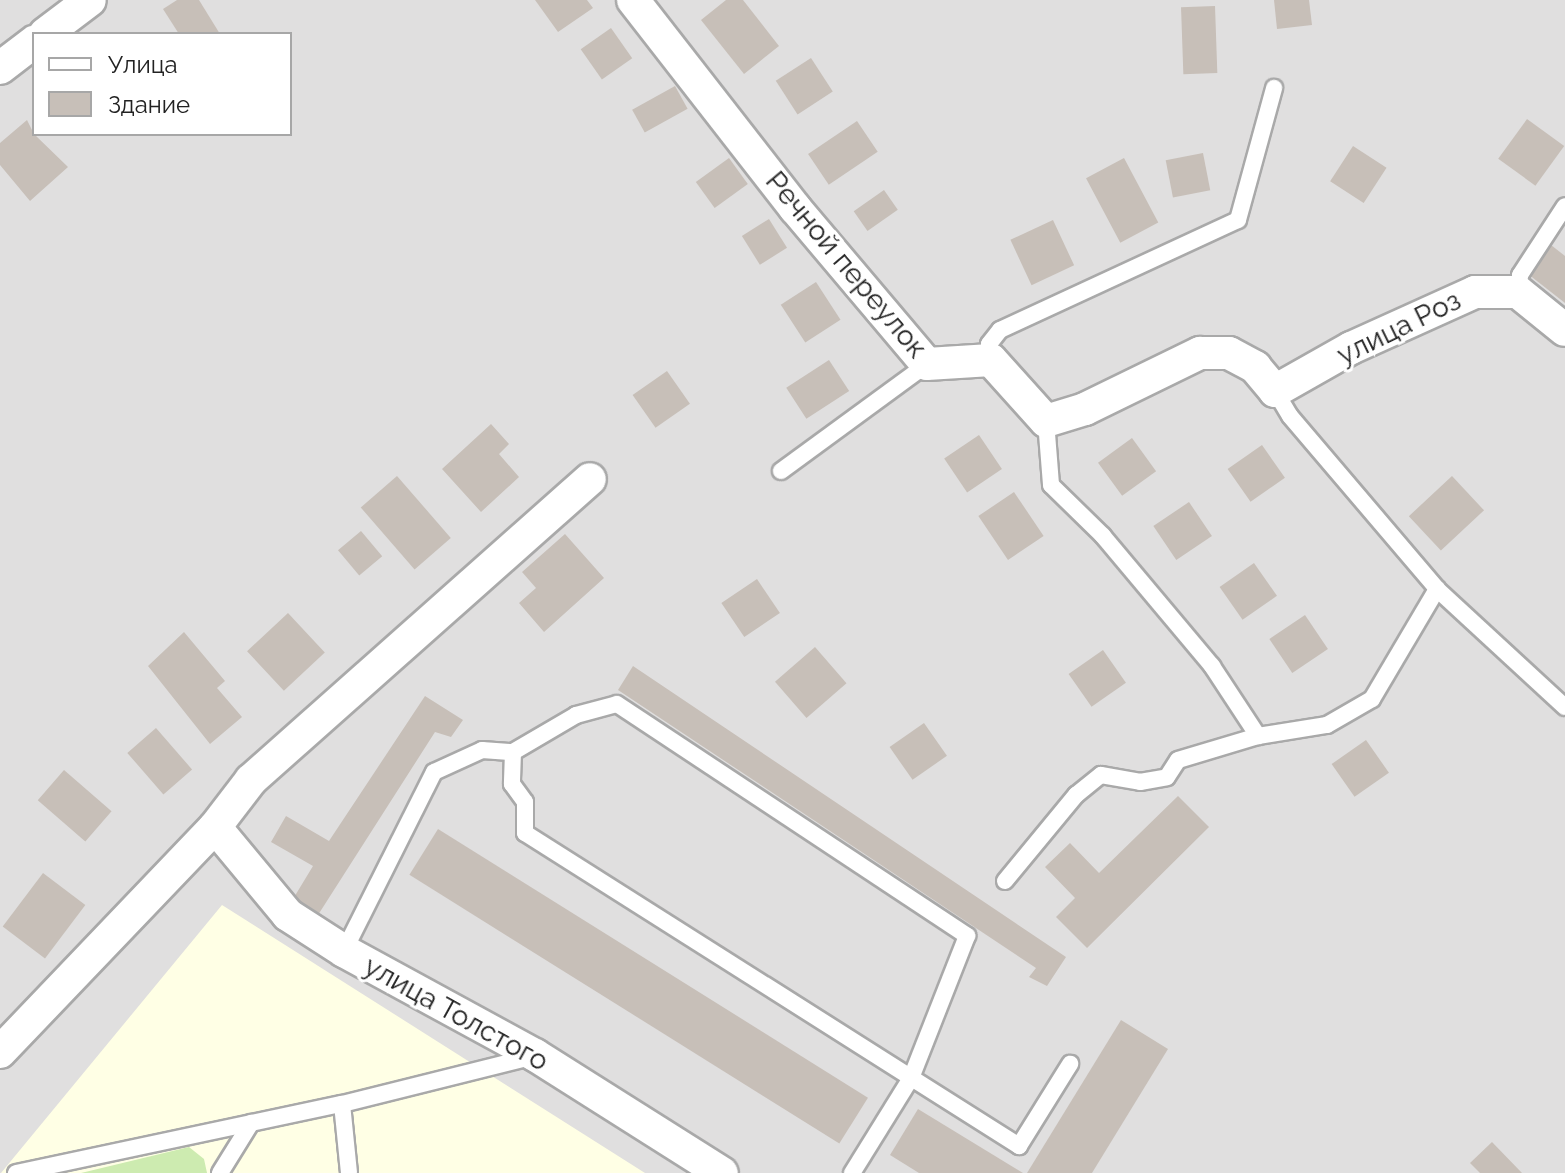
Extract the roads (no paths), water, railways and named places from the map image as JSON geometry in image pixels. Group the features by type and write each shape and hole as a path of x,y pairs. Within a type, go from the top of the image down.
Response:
{"street":[{"path":"48,32 90,0"},
{"name":"Речной переулок","path":"633,0 795,208 927,364 991,360"},
{"path":"0,68 32,44"},
{"name":"улица Роз","path":"1275,391 1351,348 1475,292 1518,292"},
{"path":"1518,292 1565,330"},
{"path":"991,360 1046,421 1108,399 1200,353 1229,353 1255,367 1275,391"},
{"path":"0,1052 215,827 251,780 590,479"},
{"name":"улица Толстого","path":"215,827 288,915 344,951 535,1055 722,1173"}],"lane":[{"path":"991,360 989,344 1000,330 1238,220 1274,88"},
{"path":"1518,292 1520,275 1565,206"},
{"path":"781,471 927,364"},
{"path":"1275,391 1290,416 1437,589 1565,707"},
{"path":"1046,421 1051,485 1103,536 1203,655 1258,736"},
{"path":"1005,881 1076,795 1101,775 1140,782 1167,777 1178,760 1258,736 1327,725 1372,699 1437,589"},
{"path":"344,951 434,772 482,750 513,752 576,715 617,704 967,936 911,1078 852,1173"},
{"path":"513,752 512,784 525,802 525,833 1019,1146 1070,1064"},
{"path":"16,1173 342,1104 535,1055"},
{"path":"342,1104 349,1173"},
{"path":"220,1173 251,1123"}]}
